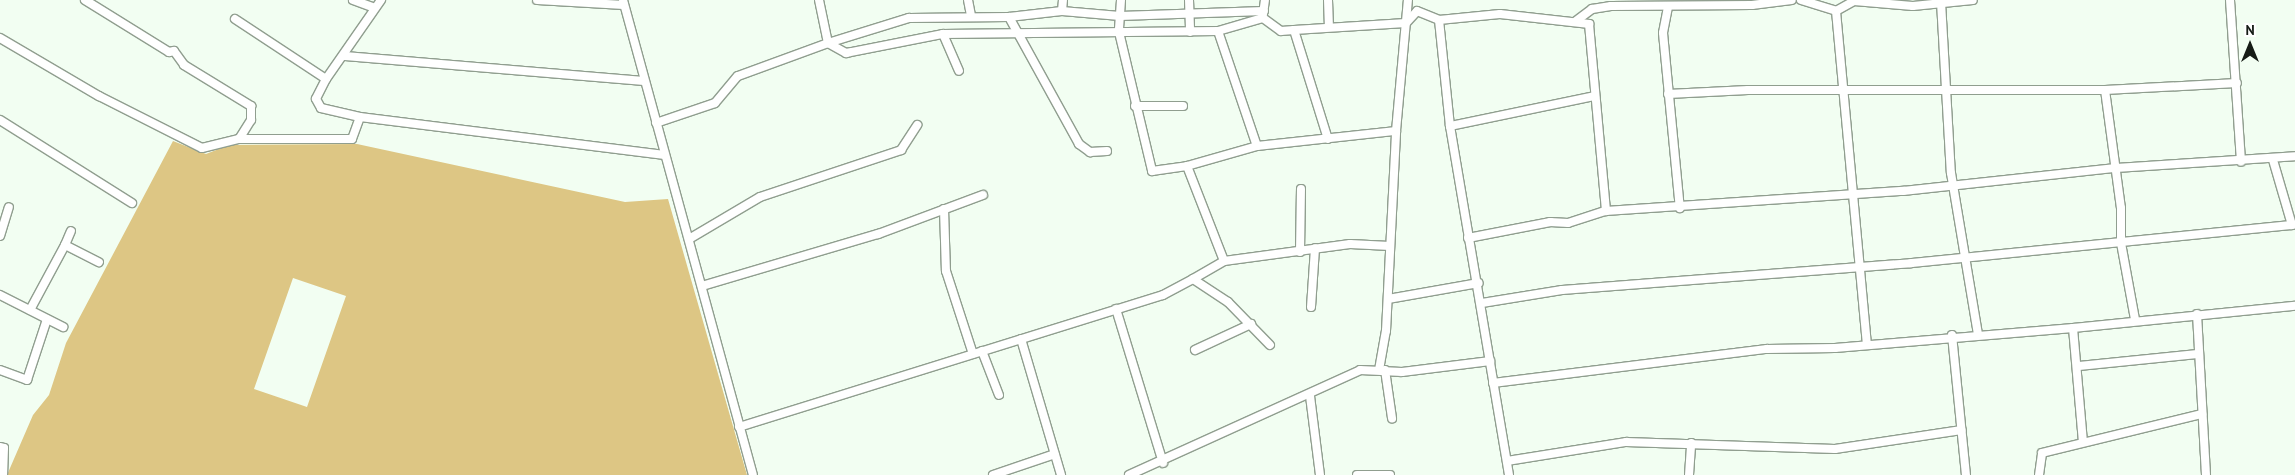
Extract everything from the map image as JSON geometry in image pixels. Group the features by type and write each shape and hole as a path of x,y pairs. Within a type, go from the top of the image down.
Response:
{"street":[{"path":"85,0 169,52 174,51 184,65 252,106 251,120 239,140"},
{"path":"353,0 375,8"},
{"path":"381,0 345,56 326,79 317,105 360,117 665,155"},
{"path":"537,0 623,3 753,475"},
{"path":"819,0 828,43 846,53 943,34 1218,32 1263,15"},
{"path":"968,0 971,16"},
{"path":"1062,12 1063,0"},
{"path":"1121,0 1119,32 1135,106 1152,171 1188,166 1257,146 1396,131"},
{"path":"1189,0 1190,32"},
{"path":"1263,15 1265,0"},
{"path":"1328,0 1329,26"},
{"path":"1392,418 1382,370 1388,299 1396,131 1408,0"},
{"path":"1576,21 1592,9 1792,0"},
{"path":"1801,0 1836,11 1854,1 1913,6 1973,0"},
{"path":"2233,1 2241,162"},
{"path":"1941,2 1951,173 1956,185 1965,257 1978,334"},
{"path":"1668,7 1663,33 1680,208"},
{"path":"656,123 715,103 738,76 828,43 909,18 1009,17 1062,12 1120,16 1189,13 1263,15 1281,30 1406,23 1417,11 1440,20 1500,14 1576,21 1593,30 1595,96 1606,211"},
{"path":"1836,11 1867,344"},
{"path":"1009,17 1015,34 1079,144 1090,152 1107,151"},
{"path":"235,19 326,79"},
{"path":"1440,20 1450,126 1468,238 1479,283 1493,383 1509,475"},
{"path":"1294,30 1328,139"},
{"path":"1218,32 1257,146"},
{"path":"943,34 959,71"},
{"path":"0,38 178,138 202,148 239,140 352,139 360,117"},
{"path":"345,56 644,81"},
{"path":"1668,94 1946,89 2104,90 2237,83"},
{"path":"2104,90 2116,168 2121,243 2135,319"},
{"path":"1450,126 1595,96"},
{"path":"1135,106 1184,106"},
{"path":"0,120 132,203"},
{"path":"689,239 760,197 901,150 917,125"},
{"path":"1468,238 1550,222 1568,223 1606,211 1680,208 1852,191 1956,185 2116,168 2274,160 2295,156"},
{"path":"1482,303 1562,290 1859,267 2292,225 2274,160"},
{"path":"1188,166 1224,261"},
{"path":"1300,252 1301,189"},
{"path":"702,286 878,234 983,194"},
{"path":"0,236 9,207"},
{"path":"944,209 946,272 973,354"},
{"path":"30,310 71,231"},
{"path":"65,245 99,262"},
{"path":"739,427 1116,309 1193,280 1224,261 1300,252 1314,248 1390,246"},
{"path":"1311,307 1314,248"},
{"path":"1193,280 1250,324 1270,345"},
{"path":"1388,299 1479,283"},
{"path":"0,295 63,327"},
{"path":"1493,383 1767,349 1867,344 1952,335 2073,328 2135,319 2295,306"},
{"path":"1116,309 1163,463"},
{"path":"2197,314 2206,475"},
{"path":"0,370 28,380 47,320"},
{"path":"1196,350 1250,324"},
{"path":"2073,328 2078,366 2083,442"},
{"path":"1952,335 1966,475"},
{"path":"1021,339 1061,475"},
{"path":"982,351 999,395"},
{"path":"2078,366 2198,354"},
{"path":"1129,475 1145,472 1310,396 1360,370 1382,370 1490,361"},
{"path":"1310,396 1320,475"},
{"path":"2039,475 2042,453 2202,414"},
{"path":"1507,461 1626,442 1691,443 1815,450 1876,446 1962,430"},
{"path":"1689,475 1691,443"},
{"path":"0,447 4,448 3,475"},
{"path":"993,475 1055,454"},
{"path":"1357,475 1390,475"}],"shaded area":[{"path":"173,141 206,154 229,145 357,144 625,202 668,199 747,475 7,475 33,415 49,395 66,343","holes":["293,278 346,296 307,407 254,389"]}]}
